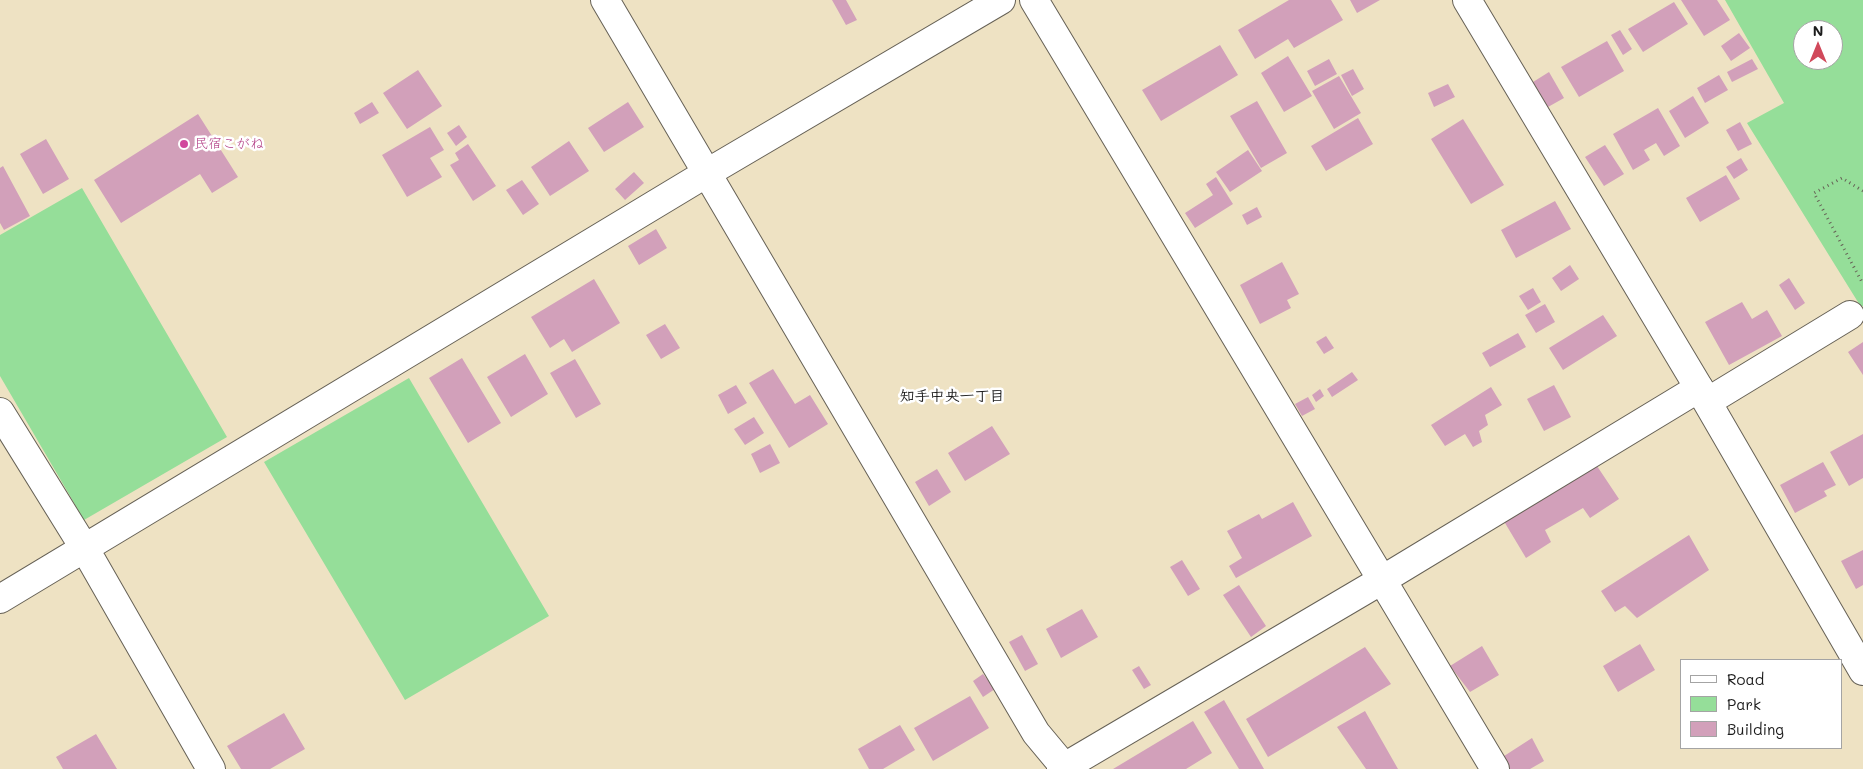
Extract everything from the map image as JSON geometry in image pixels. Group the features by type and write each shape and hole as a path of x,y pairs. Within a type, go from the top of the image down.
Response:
{"street":[{"path":"605,0 1036,734 1064,768 1382,580 1703,395 1850,315"},
{"path":"0,599 707,173 1001,0"},
{"path":"1034,0 1495,769"},
{"path":"1467,0 1703,395 1863,671"},
{"path":"0,412 85,549 211,769"}],"path":[{"path":"1863,191 1842,178 1814,193 1863,284"}],"green space":[{"path":"1725,0 1863,0 1863,306 1861,307 1747,123 1784,103"},
{"path":"82,188 227,437 84,520 0,376 0,235"},
{"path":"409,378 549,616 405,700 264,462"}],"building":[{"path":"832,0 846,0 857,20 846,25"},
{"path":"1289,0 1331,0 1343,20 1294,48 1288,39 1255,59 1238,30"},
{"path":"1350,0 1380,0 1357,13"},
{"path":"1681,0 1717,0 1730,20 1704,36"},
{"path":"1674,2 1688,24 1643,52 1628,29"},
{"path":"1620,30 1632,49 1623,55 1611,35"},
{"path":"1739,33 1750,48 1731,61 1721,46"},
{"path":"1607,41 1624,71 1579,97 1561,67"},
{"path":"1220,45 1238,75 1161,121 1142,90"},
{"path":"1288,56 1312,96 1284,112 1261,73"},
{"path":"1329,59 1337,74 1315,86 1307,71"},
{"path":"1752,59 1758,69 1732,82 1727,72"},
{"path":"1353,69 1364,89 1352,96 1341,75"},
{"path":"418,70 442,106 407,129 383,93"},
{"path":"1549,72 1564,98 1548,107 1533,82"},
{"path":"1719,75 1728,90 1705,103 1697,88"},
{"path":"1339,76 1361,113 1334,129 1312,91"},
{"path":"1448,84 1455,97 1434,107 1428,93"},
{"path":"1693,96 1709,123 1685,138 1669,111"},
{"path":"1257,101 1287,153 1261,168 1230,116"},
{"path":"372,102 379,113 360,124 354,113"},
{"path":"628,102 644,127 604,152 588,128"},
{"path":"1658,108 1680,146 1664,156 1656,143 1644,150 1650,160 1633,170 1613,134"},
{"name":"民宿こがね","path":"198,114 238,177 212,193 200,174 121,223 94,180"},
{"path":"1358,118 1373,144 1326,171 1311,146"},
{"path":"1463,119 1504,185 1471,204 1431,139"},
{"path":"1740,122 1752,144 1738,151 1726,130"},
{"path":"459,125 467,137 456,146 447,133"},
{"path":"430,127 444,150 430,158 442,177 407,197 382,155"},
{"path":"46,139 69,179 43,194 20,154"},
{"path":"569,141 589,171 550,196 531,167"},
{"path":"468,144 496,186 473,201 450,165 459,160 455,153"},
{"path":"1605,145 1624,174 1604,186 1585,157"},
{"path":"1248,150 1262,171 1230,192 1216,172"},
{"path":"1741,158 1748,170 1734,179 1726,167"},
{"path":"3,166 30,216 4,230 0,223 0,168"},
{"path":"634,172 644,183 625,200 615,189"},
{"path":"1726,175 1740,199 1700,222 1686,198"},
{"path":"1216,177 1233,204 1195,228 1185,213 1213,195 1206,184"},
{"path":"522,180 539,204 523,215 506,190"},
{"path":"1555,201 1571,229 1516,258 1501,230"},
{"path":"1257,207 1262,217 1247,225 1242,215"},
{"path":"656,229 667,248 639,265 628,246"},
{"path":"1282,262 1299,294 1287,300 1291,308 1260,324 1240,285"},
{"path":"1570,265 1579,279 1561,291 1552,278"},
{"path":"1789,278 1805,303 1795,310 1779,285"},
{"path":"594,279 620,323 572,352 564,339 550,348 531,317"},
{"path":"1533,288 1541,302 1528,310 1519,296"},
{"path":"1742,302 1752,319 1767,310 1782,336 1729,365 1705,322"},
{"path":"1545,304 1555,322 1536,333 1525,315"},
{"path":"1603,315 1617,336 1563,370 1549,348"},
{"path":"665,324 680,348 661,359 646,335"},
{"path":"1518,333 1526,347 1490,367 1482,353"},
{"path":"1326,336 1334,348 1324,354 1316,342"},
{"path":"1863,342 1863,375 1848,352"},
{"path":"525,354 548,394 511,417 487,377"},
{"path":"462,358 501,423 468,443 429,378"},
{"path":"575,359 601,404 576,418 550,373"},
{"path":"773,369 795,404 810,395 828,424 789,448 749,383"},
{"path":"1352,372 1358,380 1332,397 1327,389"},
{"path":"736,385 747,403 728,414 718,395"},
{"path":"1554,385 1571,417 1544,431 1527,399"},
{"path":"1491,387 1502,405 1485,415 1488,425 1479,431 1482,442 1473,447 1465,434 1445,446 1431,425"},
{"path":"1320,389 1324,396 1316,402 1312,395"},
{"path":"1308,397 1315,409 1302,416 1295,404"},
{"path":"754,417 764,433 745,445 734,429"},
{"path":"992,426 1010,454 965,481 948,453"},
{"path":"1863,434 1863,478 1849,486 1830,452"},
{"path":"770,444 780,463 760,473 751,454"},
{"path":"1823,462 1836,485 1824,491 1827,496 1795,513 1780,485"},
{"path":"1595,463 1619,499 1590,518 1583,508 1545,530 1551,542 1526,558 1502,518"},
{"path":"937,469 951,492 929,506 915,482"},
{"path":"1293,502 1312,536 1236,578 1229,566 1242,558 1227,531 1259,514 1262,519"},
{"path":"1689,535 1709,570 1637,618 1625,606 1615,612 1601,591"},
{"path":"1863,550 1863,585 1856,589 1841,561"},
{"path":"1182,560 1200,589 1188,596 1170,567"},
{"path":"1239,585 1266,626 1251,637 1223,595"},
{"path":"1082,609 1098,637 1061,658 1046,629"},
{"path":"1022,635 1038,664 1025,671 1009,642"},
{"path":"1640,644 1655,670 1618,692 1603,666"},
{"path":"1482,646 1499,675 1470,692 1450,666"},
{"path":"1365,647 1391,684 1268,757 1246,719"},
{"path":"1139,666 1151,685 1144,689 1132,670"},
{"path":"983,674 995,689 983,697 973,681"},
{"path":"970,696 989,728 933,761 914,728"},
{"path":"1224,700 1264,769 1239,769 1204,712"},
{"path":"1365,711 1398,769 1366,769 1337,727"},
{"path":"284,713 305,749 270,769 241,769 227,746"},
{"path":"1193,721 1212,753 1186,769 1113,769"},
{"path":"900,725 915,750 883,769 869,769 858,749"},
{"path":"96,734 117,769 63,769 56,757"},
{"path":"1532,738 1544,761 1530,769 1508,769 1501,758"}],"place":[{"name":"民宿こがね","path":"184,144"}],"district":[{"name":"知手中央一丁目","path":"952,396"}]}
